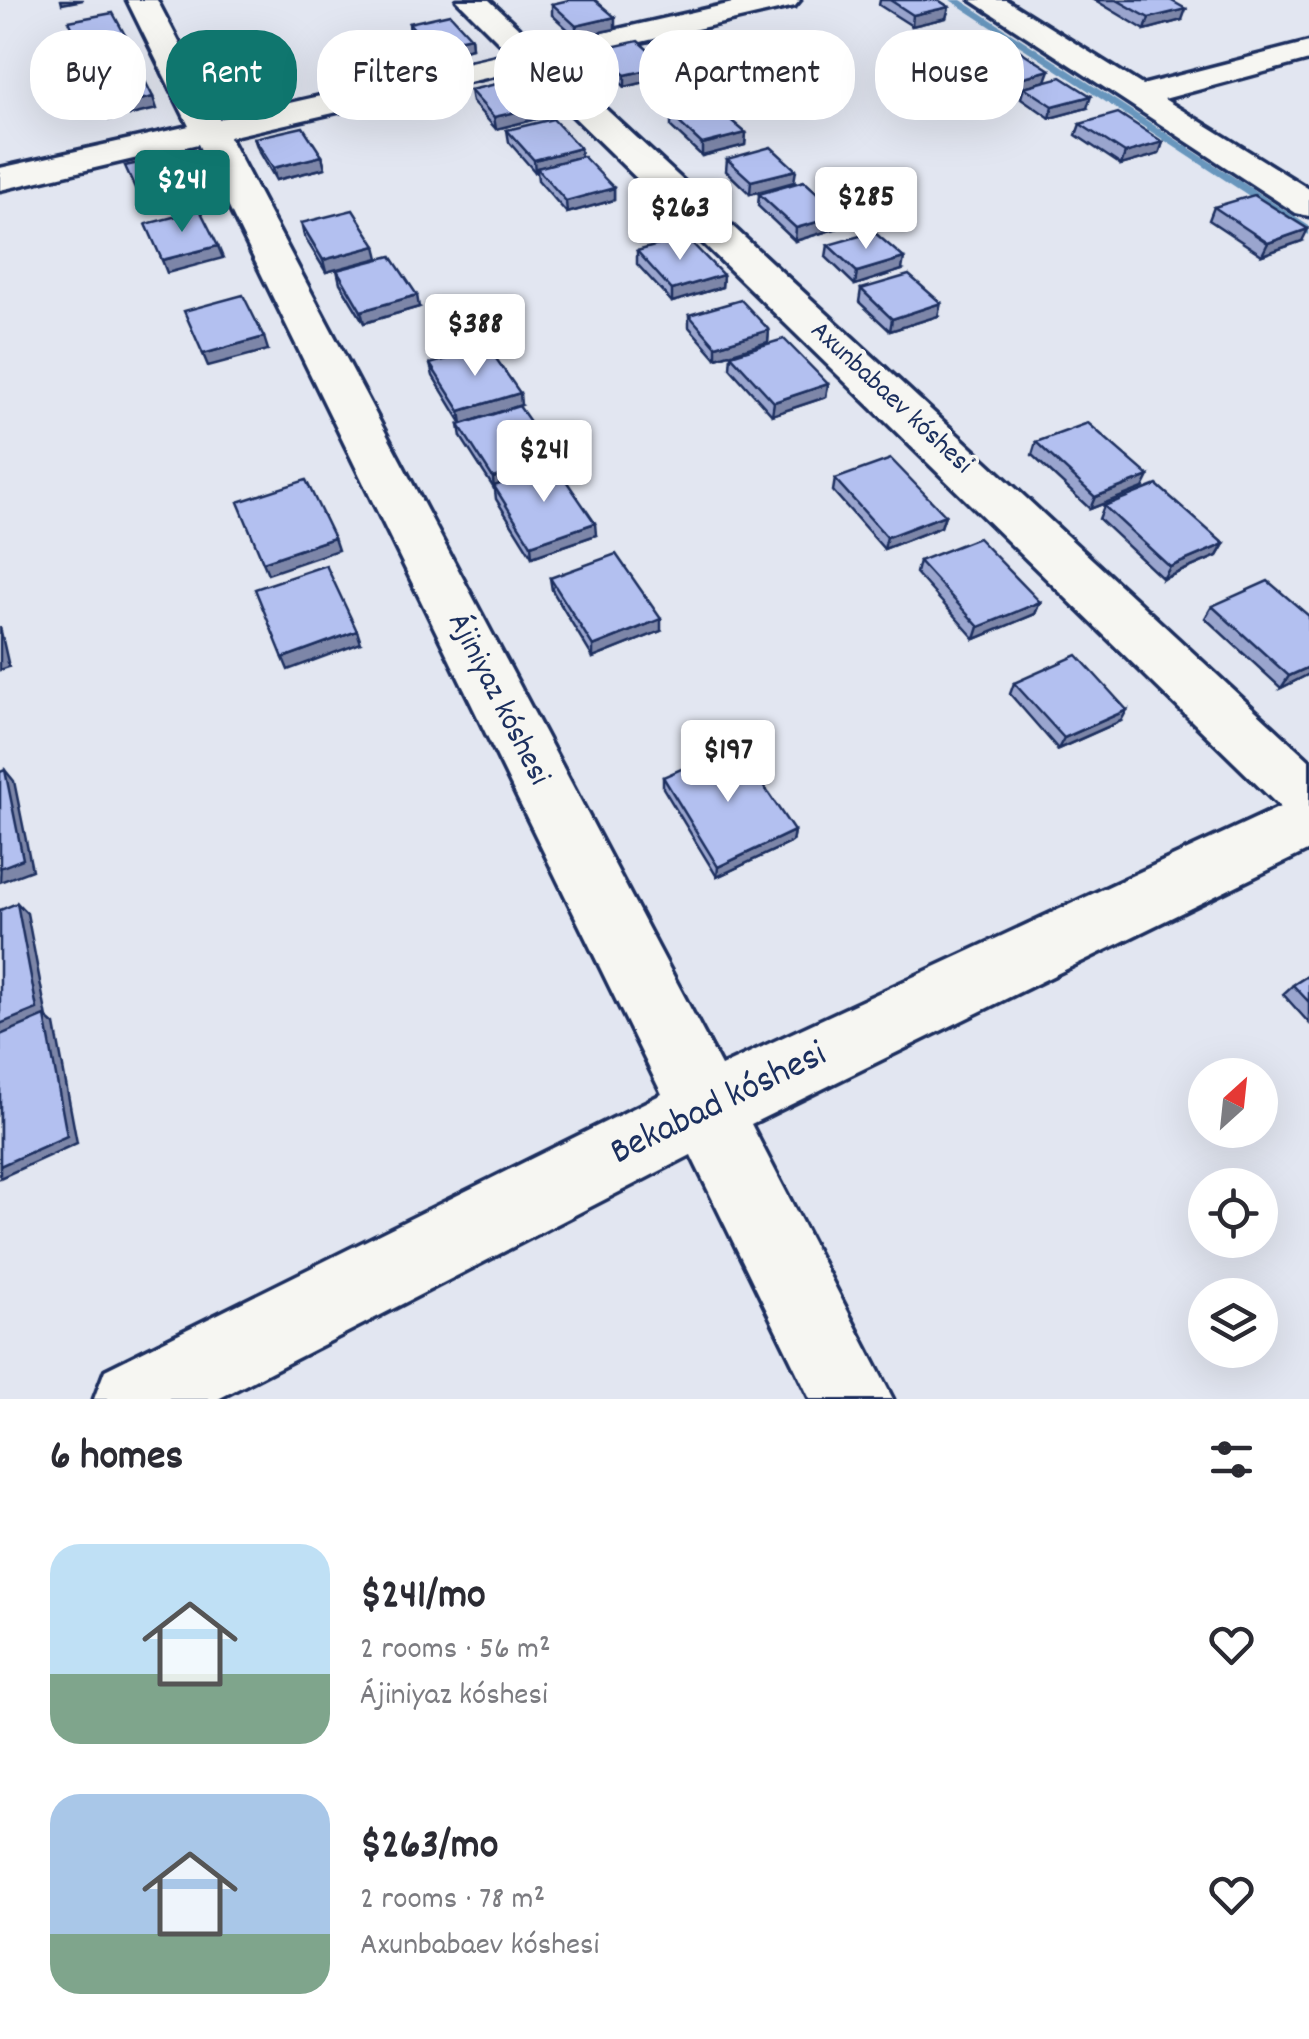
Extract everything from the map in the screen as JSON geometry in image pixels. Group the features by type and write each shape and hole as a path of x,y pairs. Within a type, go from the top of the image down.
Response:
{"street":[{"name":"Ájiniyaz kóshesi","path":"142,0 854,1399"},
{"name":"Axunbabaev kóshesi","path":"472,0 503,30"},
{"path":"619,38 786,0"},
{"path":"986,0 1309,205"},
{"path":"1137,96 1309,51"},
{"path":"0,179 494,66"},
{"name":"Axunbabaev kóshesi","path":"596,120 1309,796"},
{"name":"Bekabad kóshesi","path":"134,1399 705,1110 1309,821"}],"building":[{"path":"595,0 615,17 576,26 552,4"},
{"path":"890,0 938,0 949,7 913,15"},
{"path":"1117,0 1170,0 1186,9 1149,18"},
{"path":"113,13 122,30 73,30 69,21"},
{"path":"450,14 465,30 415,30 409,23"},
{"path":"639,42 639,72 625,75 619,69 619,45"},
{"path":"1024,53 1050,70 1024,77"},
{"path":"1061,77 1091,96 1053,106 1024,87"},
{"path":"494,85 494,117 474,94 474,89"},
{"path":"1118,113 1163,142 1125,153 1080,124"},
{"path":"554,120 580,148 534,160 507,130"},
{"path":"676,120 731,120 746,133 702,144"},
{"path":"303,127 322,156 273,168 254,138"},
{"path":"771,147 796,170 751,181 727,159"},
{"path":"177,155 193,187 140,199 125,166"},
{"path":"583,156 614,188 566,201 537,168"},
{"path":"804,181 842,215 796,228 759,194"},
{"path":"1254,195 1308,229 1268,243 1214,207"},
{"path":"200,210 218,246 162,260 146,224"},
{"path":"353,210 376,246 323,260 301,223"},
{"path":"874,232 904,258 857,272 828,245"},
{"path":"686,237 723,275 672,290 637,251"},
{"path":"391,256 417,295 361,311 337,270"},
{"path":"909,275 941,303 892,319 861,289"},
{"path":"243,295 264,337 203,354 184,311"},
{"path":"741,300 769,330 716,346 689,315"},
{"path":"784,339 828,384 774,402 731,355"},
{"path":"488,347 520,393 460,411 430,364"},
{"path":"519,406 555,457 493,478 459,425"},
{"path":"1088,423 1149,476 1095,497 1036,442"},
{"path":"891,459 945,515 887,537 835,479"},
{"path":"556,466 595,523 531,545 494,486"},
{"path":"306,480 334,538 263,562 238,502"},
{"path":"1157,485 1224,544 1170,567 1104,506"},
{"path":"978,538 1040,602 979,627 919,561"},
{"path":"616,554 661,619 593,646 550,578"},
{"path":"326,565 357,631 283,658 255,589"},
{"path":"1268,581 1309,616 1309,667 1289,676 1212,606"},
{"path":"1077,655 1127,710 1064,738 1014,683"},
{"path":"736,745 794,831 718,867 663,777"},
{"path":"5,770 23,859 0,868 0,772"},
{"path":"17,903 37,1009 0,1024 0,910"},
{"path":"1309,975 1309,1002 1293,985"},
{"path":"45,1016 67,1136 0,1166 0,1035"}],"waterway":[{"path":"955,0 1309,231"}]}
